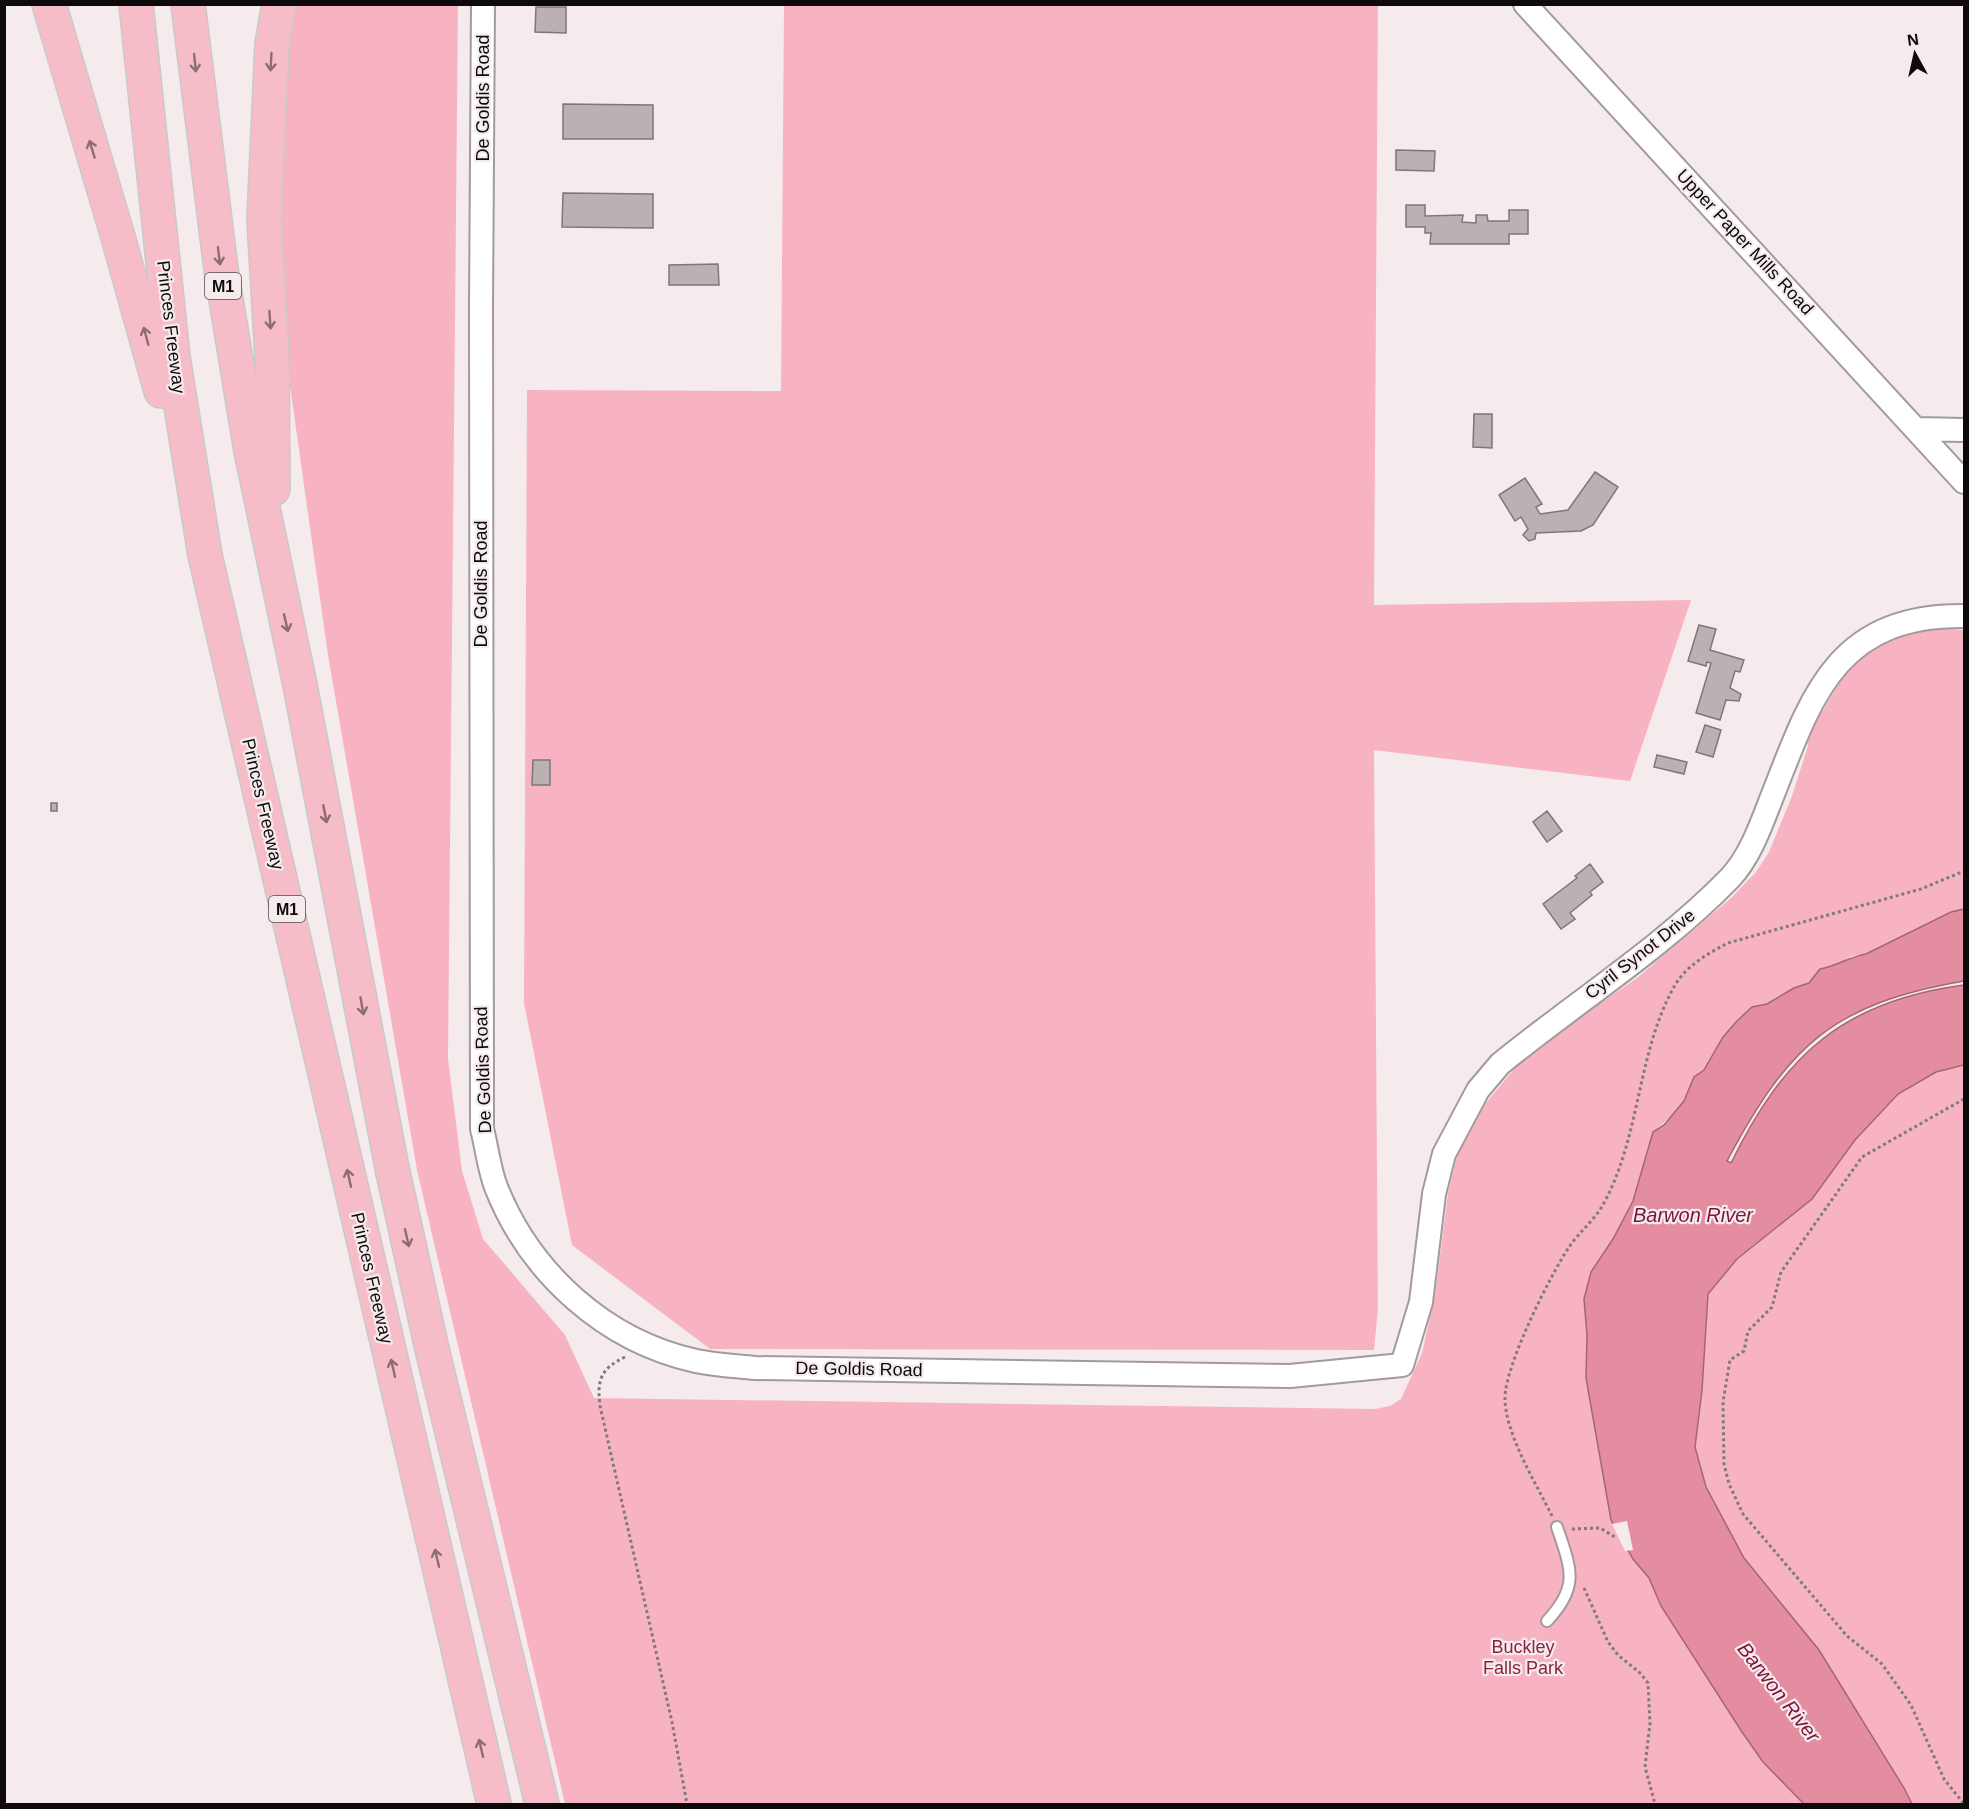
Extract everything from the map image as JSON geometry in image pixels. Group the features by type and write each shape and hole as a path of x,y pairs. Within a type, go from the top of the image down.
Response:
{"highway":[{"path":"49,4 118,237 205,555"},
{"name":"Princes Freeway","path":"136,4 173,357 205,555 494,1804"},
{"name":"M1","path":"188,4 220,269 250,451 300,685 394,1180 432,1349 542,1804"},
{"path":"273,566 272,358 264,219 272,44 279,4"}],"street":[{"name":"De Goldis Road","path":"483,4 482,1129 495,1185 516,1228 542,1268 573,1298 609,1324 649,1347 697,1361 755,1368 1290,1376 1402,1365"},
{"name":"Upper Paper Mills Road","path":"1525,4 1965,482"},
{"path":"1918,429 1965,430"},
{"name":"Cyril Synot Drive","path":"1402,1365 1421,1302 1434,1194 1444,1154 1478,1090 1500,1064 1676,926 1732,876 1754,841 1805,715 1825,679 1841,657 1884,629 1915,619 1965,616"}],"lane":[{"path":"1547,1621 1560,1606 1571,1580 1557,1527"}],"path":[{"path":"1615,1537 1600,1528 1575,1530 1557,1527 1512,1430 1505,1397 1511,1368 1547,1284 1570,1245 1592,1222 1606,1200 1625,1154 1648,1051 1660,1015 1676,982 1703,956 1728,943 1921,889 1965,871"},
{"path":"1965,1099 1862,1157 1781,1272 1772,1307 1748,1331 1744,1351 1730,1360 1723,1402 1724,1464 1729,1484 1743,1514 1847,1636 1882,1664 1911,1705 1944,1779 1965,1804"},
{"path":"649,1347 604,1370 597,1386 672,1722 687,1804"},
{"path":"1571,1580 1582,1584 1608,1642 1648,1683 1650,1723 1645,1767 1655,1804"}],"green space":[{"name":"Buckley Falls Park","path":"289,5 458,5 448,1059 462,1171 483,1239 565,1335 594,1398 1375,1409 1390,1406 1401,1399 1422,1353 1435,1295 1448,1193 1458,1152 1485,1104 1515,1068 1539,1046 1637,978 1731,898 1756,872 1769,852 1792,796 1808,746 1806,736 1819,711 1822,712 1857,653 1914,627 1920,632 1942,628 1964,630 1964,909 1919,927 1866,954 1852,956 1809,983 1794,988 1767,1004 1704,1070 1694,1077 1684,1101 1675,1113 1653,1132 1633,1201 1613,1239 1591,1272 1584,1299 1587,1335 1586,1378 1611,1520 1633,1559 1649,1578 1661,1606 1742,1732 1763,1762 1804,1804 565,1804 417,1170 328,655 290,386 276,228"},
{"path":"784,5 1378,5 1374,605 1691,600 1630,781 1374,750 1378,1308 1374,1350 710,1349 572,1245 524,1003 527,390 781,391"},
{"path":"1964,1065 1964,1804 1912,1804 1819,1650 1744,1558 1706,1487 1695,1447 1702,1390 1708,1294 1737,1259 1812,1199 1855,1140 1898,1094 1936,1072"}],"water":[{"name":"Barwon River","path":"1964,909 1964,981 1918,991 1880,1003 1847,1017 1819,1036 1794,1059 1772,1087 1727,1161 1731,1163 1751,1125 1773,1092 1796,1063 1822,1040 1851,1020 1884,1004 1921,993 1964,985 1964,1065 1936,1072 1898,1094 1855,1140 1812,1199 1737,1259 1708,1294 1702,1390 1695,1447 1706,1487 1744,1558 1819,1650 1912,1804 1804,1804 1763,1762 1742,1732 1661,1606 1649,1578 1633,1559 1611,1520 1586,1378 1587,1335 1584,1299 1591,1272 1613,1239 1633,1201 1653,1132 1664,1125 1684,1101 1694,1077 1704,1070 1723,1037 1737,1021 1752,1007 1767,1004 1794,988 1809,983 1820,969 1866,954 1951,912"}],"pier":[{"path":"1627,1521 1633,1550 1625,1551 1612,1524"}],"building":[{"path":"536,7 566,7 566,33 535,32"},
{"path":"563,104 653,105 653,139 563,139"},
{"path":"1396,150 1435,151 1434,171 1396,170"},
{"path":"563,193 653,194 653,228 562,227"},
{"path":"1406,205 1425,205 1425,216 1463,215 1462,222 1476,223 1476,215 1487,215 1488,221 1509,221 1509,210 1528,210 1528,234 1509,234 1509,244 1430,244 1431,233 1425,233 1425,227 1406,227"},
{"path":"718,264 719,285 669,285 669,265"},
{"path":"1474,414 1492,414 1492,448 1473,447"},
{"path":"1595,472 1618,487 1593,525 1581,531 1536,533 1535,539 1529,541 1523,535 1528,529 1521,517 1515,521 1499,495 1525,478 1542,504 1536,507 1540,514 1568,510"},
{"path":"1699,625 1716,629 1710,650 1744,660 1740,672 1735,671 1730,688 1741,694 1739,701 1726,700 1720,720 1696,713 1711,663 1707,662 1706,666 1688,661"},
{"path":"1705,725 1721,730 1713,757 1696,752"},
{"path":"1657,755 1687,762 1684,774 1654,767"},
{"path":"533,760 550,760 550,785 532,785"},
{"path":"51,803 57,803 57,811 51,811"},
{"path":"1547,811 1562,831 1547,842 1533,822"},
{"path":"1590,864 1603,882 1590,892 1592,895 1570,913 1575,919 1561,929 1543,904 1577,878 1575,876"}]}
